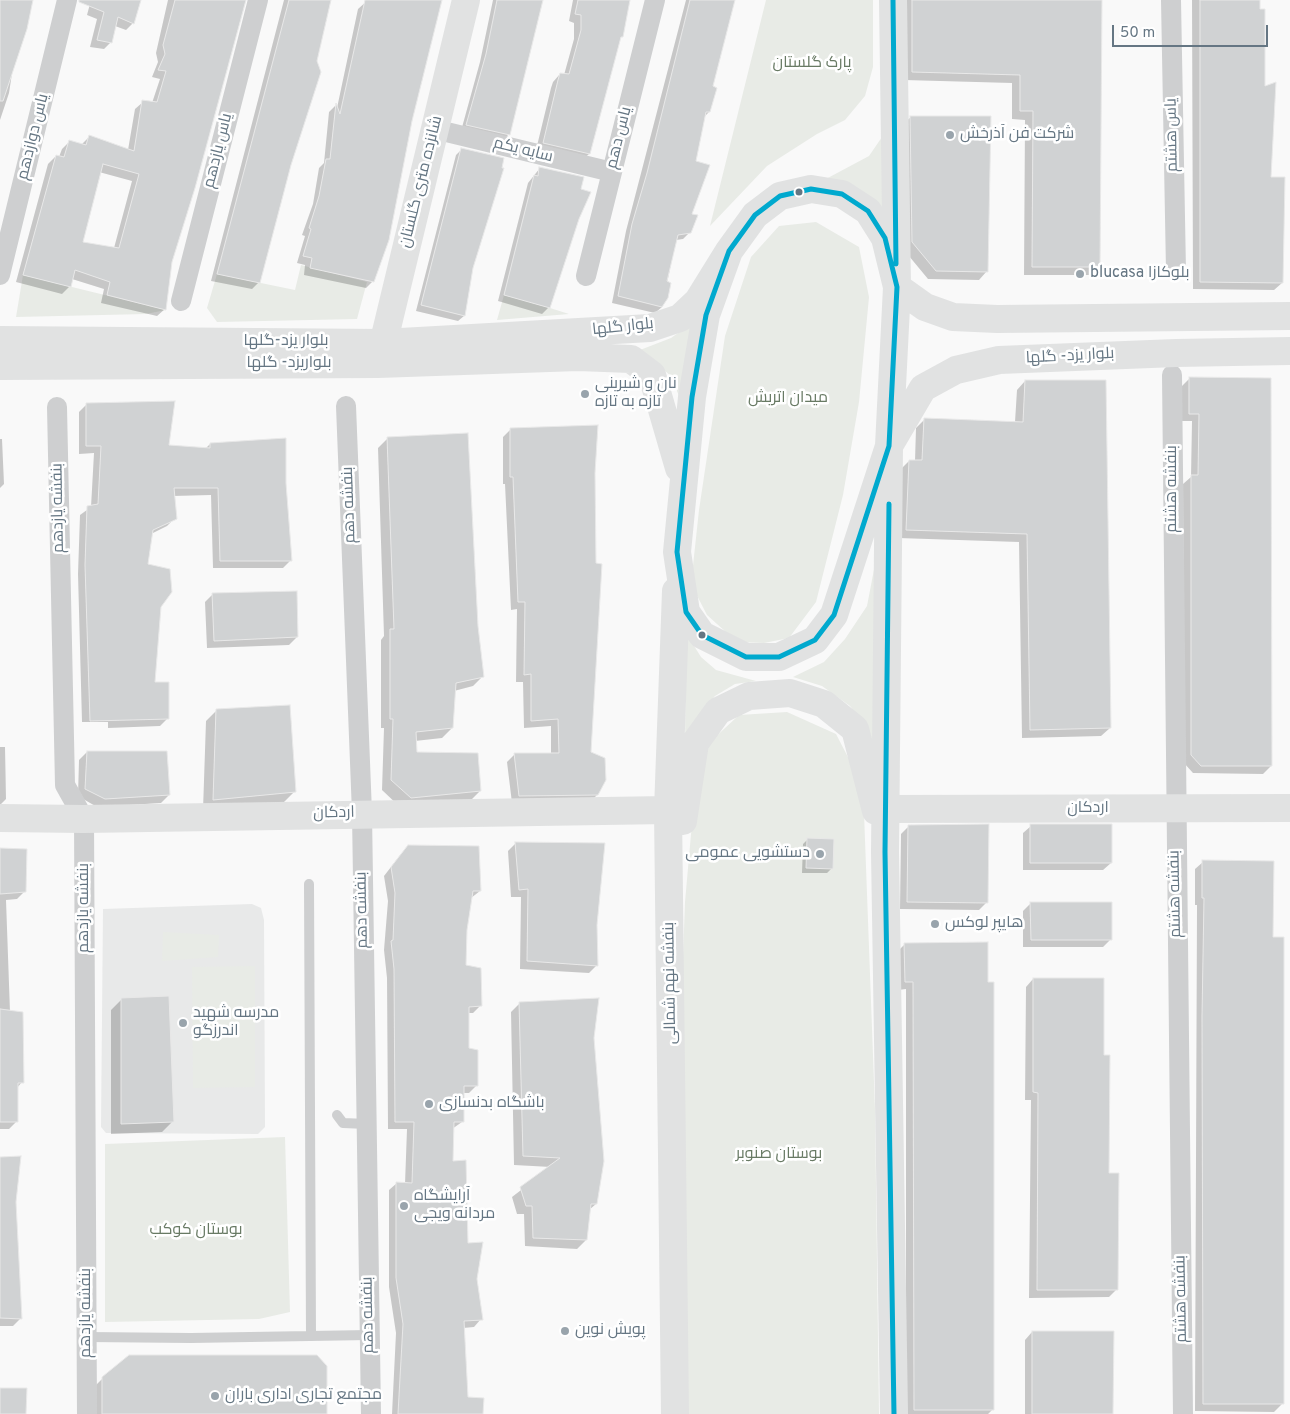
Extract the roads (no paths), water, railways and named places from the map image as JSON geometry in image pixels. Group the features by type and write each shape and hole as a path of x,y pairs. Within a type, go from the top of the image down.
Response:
{"main road":[{"name":"شانزده متری گلستان","path":"381,353 466,0"},
{"path":"893,0 897,287 889,446 885,809 894,1414"},
{"path":"889,446 834,615 815,640 779,657 746,656 702,635 686,612 677,552 692,397 706,315 730,251 755,215 780,196 810,189 842,194 868,212 885,238 897,287 925,307 953,317 996,319 1290,316"},
{"name":"بلوار گلها","path":"575,345 650,328 680,318 698,301 730,251"},
{"name":"بلوار یزد-گلها","path":"0,340 381,353 575,345"},
{"name":"بلوار گلها","path":"575,345 631,359 652,375 683,482"},
{"name":"بلوار یزد- گلها","path":"889,446 924,388 956,370 1000,360 1176,353 1290,351"},
{"name":"بلواریزد- گلها","path":"0,366 381,353"},
{"name":"بنفشه نهم شمالی","path":"675,1414 672,1021 668,810 677,552"},
{"path":"672,1021 680,850 686,796 695,743 718,711 749,696 790,693 824,704 856,729 886,852"},
{"name":"اردکان","path":"885,809 1290,808"},
{"name":"اردکان","path":"0,818 84,819 362,813 668,810"}],"street":[{"name":"یاس دوازدهم","path":"0,275 67,0"},
{"name":"یاس یازدهم","path":"181,302 258,0"},
{"name":"یاس دهم","path":"586,276 655,0"},
{"name":"یاس هشتم","path":"1171,0 1176,271"},
{"name":"سایه یکم","path":"434,129 612,172"},
{"name":"بنفشه هشتم","path":"1172,375 1175,809 1183,1414"},
{"name":"بنفشه دهم","path":"346,406 362,813 371,1414"},
{"name":"بنفشه یازدهم","path":"56,407 65,785 84,819 87,1414"}],"lane":[{"path":"308,884 311,1336"},
{"path":"337,1114 343,1123 367,1124"},
{"path":"87,1337 192,1338 370,1335"}],"place":[{"name":"شرکت فن آذرخش","path":"950,135"},
{"name":"blucasa بلوکازا","path":"1080,274"},
{"name":"نان و شیرینی تازه به تازه","path":"585,394"},
{"name":"دستشویی عمومی","path":"820,854"},
{"name":"هایپر لوکس","path":"935,924"},
{"name":"مدرسه شهید اندرزگو","path":"183,1023"},
{"name":"باشگاه بدنسازی","path":"429,1104"},
{"name":"آرایشگاه مردانه ویجی","path":"404,1206"},
{"name":"پویش نوین","path":"565,1331"},
{"name":"مجتمع تجاری اداری باران","path":"215,1396"}],"park label":[{"name":"پارک گلستان","path":"812,64"},
{"name":"میدان اتریش","path":"788,399"},
{"name":"بوستان صنوبر","path":"779,1155"},
{"name":"بوستان کوکب","path":"196,1231"}]}
